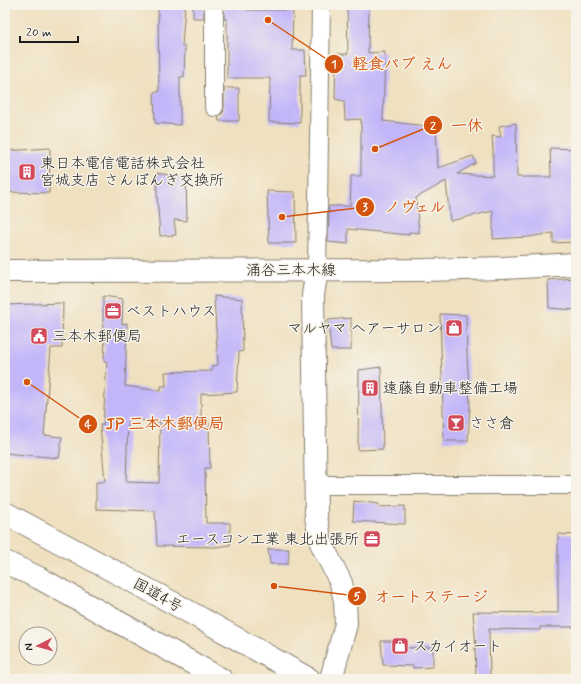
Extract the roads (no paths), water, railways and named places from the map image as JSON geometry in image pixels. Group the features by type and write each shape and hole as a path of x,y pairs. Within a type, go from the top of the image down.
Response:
{"main road":[{"name":"涌谷三本木線","path":"5,271 425,270 576,264"},
{"path":"317,270 313,295 316,517 321,543 341,583 345,601 346,624 331,679"},
{"name":"国道4号","path":"5,513 182,607 309,679"},
{"path":"5,562 39,578 221,679"}],"street":[{"path":"214,5 214,107"},
{"path":"317,270 321,5"},
{"path":"316,484 576,486"}],"place":[{"name":"軽食パブ えん","path":"268,20"},
{"name":"一休","path":"375,149"},
{"name":"東日本電信電話株式会社 宮城支店 さんぼんぎ交換所","path":"27,172"},
{"name":"ノヴェル","path":"282,217"},
{"name":"ベストハウス","path":"113,311"},
{"name":"マルヤマ ヘアーサロン","path":"454,328"},
{"name":"三本木郵便局","path":"39,336"},
{"name":"JP 三本木郵便局","path":"27,382"},
{"name":"遠藤自動車整備工場","path":"370,388"},
{"name":"ささ倉","path":"456,423"},
{"name":"エースコン工業 東北出張所","path":"372,539"},
{"name":"オートステージ","path":"274,586"},
{"name":"スカイオート","path":"400,646"}]}
